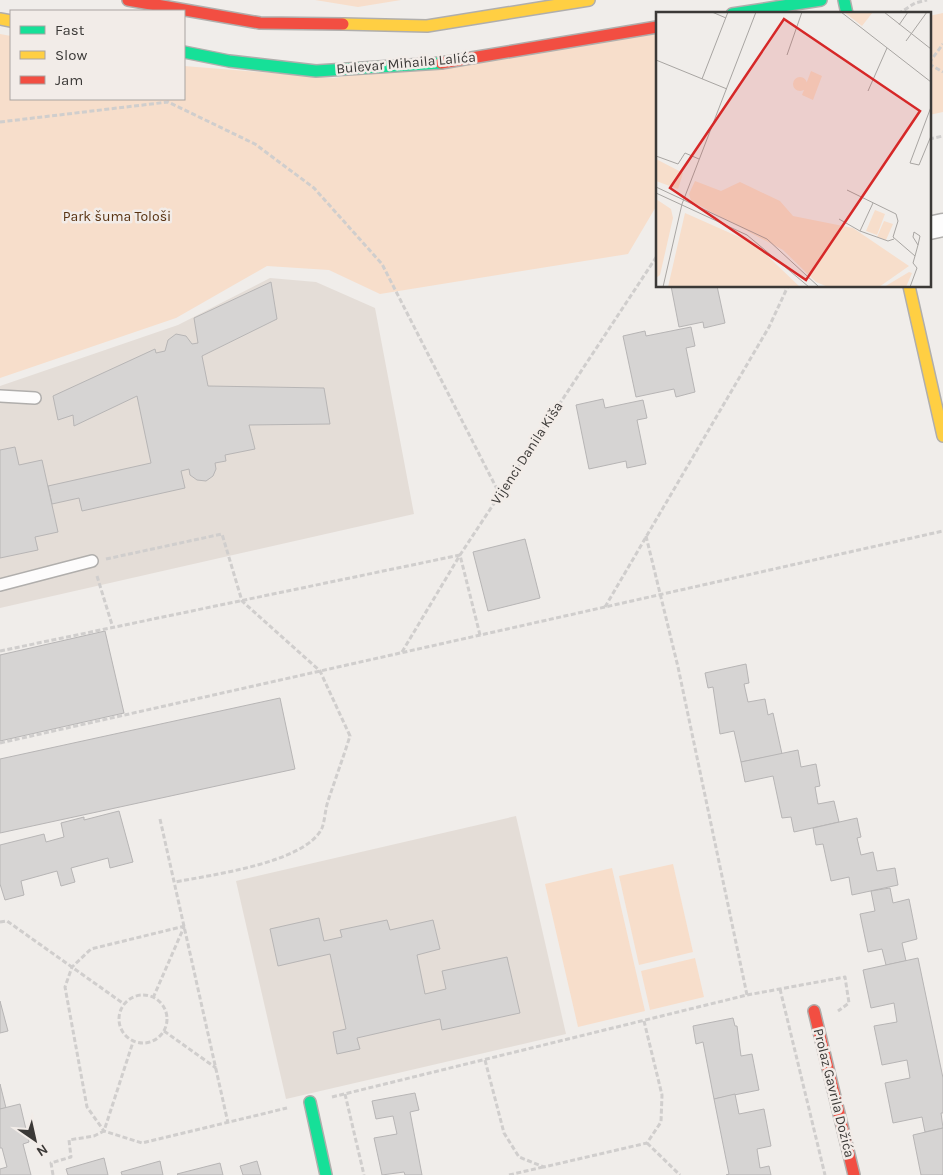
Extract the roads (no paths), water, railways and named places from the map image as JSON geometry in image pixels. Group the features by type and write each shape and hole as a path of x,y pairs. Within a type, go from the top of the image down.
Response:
{"main road":[{"path":"128,0 260,22 427,26 589,0"},
{"path":"745,12 821,0"},
{"name":"Bulevar Mihaila Lalića","path":"185,52 229,61 316,71 445,63 656,27"},
{"path":"909,288 943,436"},
{"name":"Prolaz Gavrila Dožića","path":"814,1011 854,1175"},
{"path":"310,1102 326,1175"}],"street":[{"path":"930,228 943,225"}],"lane":[{"path":"0,396 35,398"},
{"path":"0,585 92,562"}],"park label":[{"name":"Park šuma Tološi","path":"117,216"}]}
